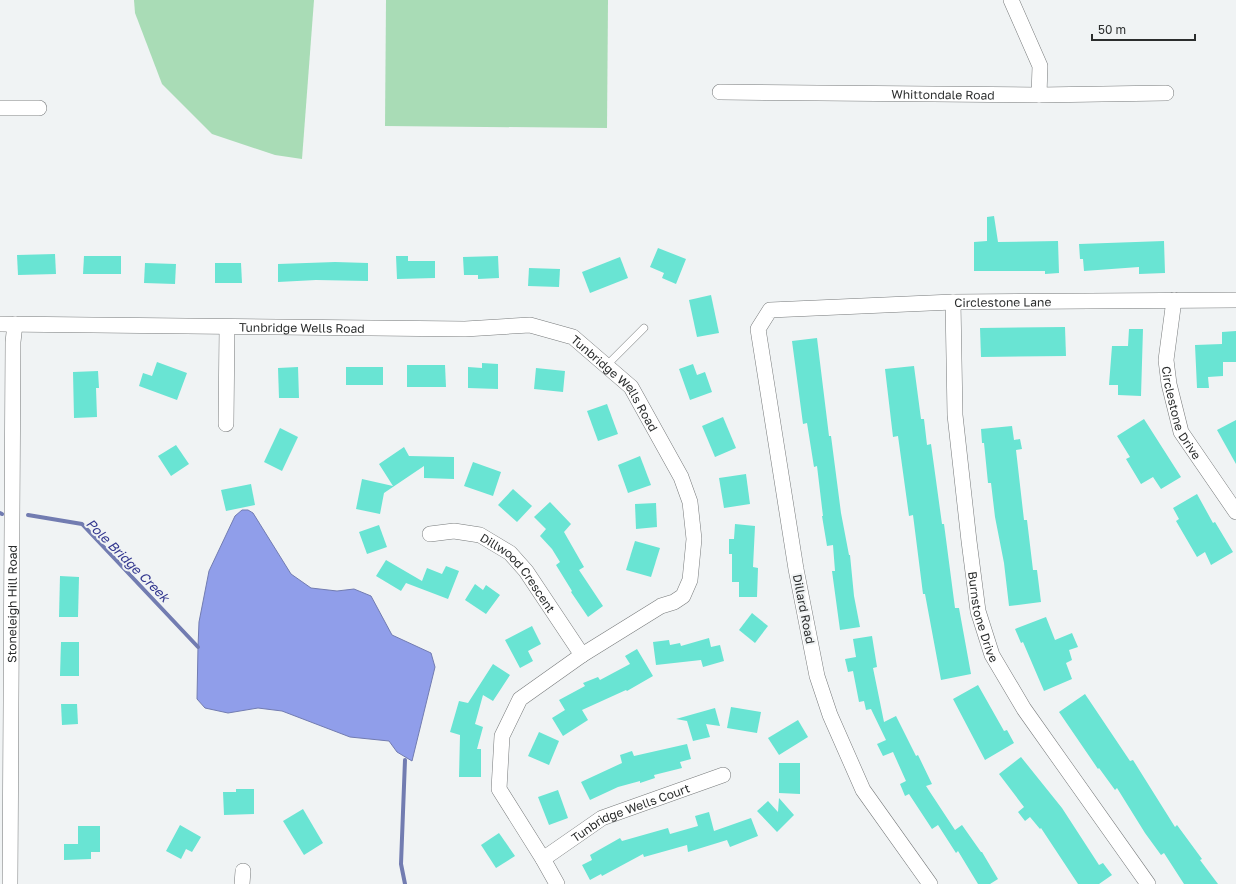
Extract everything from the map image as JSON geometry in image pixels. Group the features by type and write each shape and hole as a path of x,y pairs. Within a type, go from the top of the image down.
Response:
{"street":[{"path":"1011,0 1040,66 1039,95"},
{"name":"Whittondale Road","path":"720,92 1039,95 1166,94"},
{"path":"0,108 39,108"},
{"name":"Circlestone Drive","path":"1174,300 1166,360 1169,384 1181,432 1236,512"},
{"name":"Circlestone Lane","path":"770,310 953,302 1236,300"},
{"name":"Burnstone Drive","path":"953,302 955,415 967,526 978,611 992,655 1024,709 1148,884"},
{"name":"Dillard Road","path":"770,310 758,329 796,569 817,676 830,715 863,790 930,884"},
{"name":"Tunbridge Wells Road","path":"0,324 465,329 530,326 573,337 631,387 681,477 690,502 694,539 690,580 683,596 674,602 661,606 582,655 520,699 502,736 498,789 543,859 557,884"},
{"name":"Stoneleigh Hill Road","path":"10,884 13,342 15,324"},
{"path":"226,424 227,327"},
{"name":"Dillwood Crescent","path":"430,534 454,531 480,535 510,553 526,571 582,655"},
{"name":"Tunbridge Wells Court","path":"543,859 602,818 723,775"}],"lane":[{"path":"606,366 644,328"}],"green space":[{"path":"134,0 314,0 302,159 275,155 212,134 162,84 135,13"},
{"path":"386,0 608,0 607,128 385,126"}],"water":[{"path":"242,510 248,510 253,513 291,574 311,588 337,591 354,589 371,596 392,635 431,653 435,667 412,761 397,752 389,741 350,737 282,711 258,708 228,713 205,708 197,699 199,622 209,571 235,516"}],"building":[{"path":"994,216 998,242 1058,241 1059,273 1045,274 1045,271 974,271 974,242 987,241 987,217"},
{"path":"1164,241 1165,273 1139,274 1139,267 1084,271 1083,259 1080,259 1079,244"},
{"path":"658,248 686,259 676,284 662,278 664,273 650,267"},
{"path":"55,254 56,274 18,275 17,255"},
{"path":"84,256 121,256 121,274 83,274"},
{"path":"396,256 408,256 408,261 435,261 435,278 397,279"},
{"path":"498,256 499,278 478,279 478,275 464,275 463,257"},
{"path":"620,257 628,278 590,293 582,272"},
{"path":"335,262 368,263 368,281 316,280 278,282 278,264"},
{"path":"145,263 176,264 175,284 144,283"},
{"path":"215,263 241,263 242,283 215,283"},
{"path":"529,268 560,269 559,287 528,286"},
{"path":"711,295 719,333 697,337 689,300"},
{"path":"1065,327 1066,356 981,357 980,328"},
{"path":"1129,329 1143,329 1141,396 1118,395 1118,385 1109,385 1112,346 1128,346"},
{"path":"1236,331 1236,362 1223,362 1223,376 1208,377 1209,388 1197,388 1195,345 1222,344 1222,332"},
{"path":"817,338 829,436 831,436 841,513 850,555 854,596 860,627 840,630 832,571 835,571 833,545 827,546 822,516 817,466 814,467 807,423 803,424 792,341"},
{"path":"157,362 187,373 177,400 139,386 143,373 152,376"},
{"path":"482,363 498,364 498,389 468,388 468,367 482,368"},
{"path":"693,364 697,375 705,372 712,392 690,400 679,369"},
{"path":"407,365 445,365 446,387 407,387"},
{"path":"914,366 921,419 924,419 927,445 931,444 942,524 944,524 955,608 959,608 971,674 941,680 925,594 923,594 913,515 909,516 898,436 893,437 885,369"},
{"path":"298,367 299,398 279,398 278,368"},
{"path":"346,367 383,367 383,385 346,385"},
{"path":"536,368 565,371 563,392 534,389"},
{"path":"98,371 99,388 96,388 97,417 74,418 73,372"},
{"path":"607,404 618,434 598,441 587,411"},
{"path":"723,417 736,448 715,457 702,426"},
{"path":"1144,419 1181,477 1161,489 1153,477 1141,484 1126,459 1130,457 1117,436"},
{"path":"1236,420 1236,464 1217,430"},
{"path":"1012,426 1014,440 1020,439 1022,449 1016,450 1024,520 1027,520 1033,570 1037,570 1041,602 1009,606 1004,563 995,517 991,483 988,483 981,429"},
{"path":"280,428 298,437 282,471 264,462"},
{"path":"176,445 189,464 171,476 158,456"},
{"path":"404,447 409,456 454,457 454,479 424,478 424,466 384,493 380,514 356,509 362,479 393,486 379,464"},
{"path":"640,456 651,485 628,493 618,465"},
{"path":"473,462 501,472 493,496 464,486"},
{"path":"746,474 750,504 724,508 719,478"},
{"path":"251,484 255,505 226,511 221,490"},
{"path":"513,489 532,506 517,522 498,505"},
{"path":"1197,494 1213,523 1215,522 1233,552 1211,565 1205,552 1197,557 1176,521 1179,519 1173,508"},
{"path":"550,502 571,524 564,532 584,567 579,570 603,606 588,617 571,592 572,591 556,565 560,562 552,549 540,536 546,529 534,517"},
{"path":"656,503 657,527 636,529 635,504"},
{"path":"735,524 755,526 753,567 758,568 757,597 739,597 739,582 732,582 732,554 729,554 729,539 734,539"},
{"path":"379,525 387,547 367,554 359,532"},
{"path":"635,541 660,548 651,577 626,570"},
{"path":"386,560 422,581 427,568 442,574 446,566 459,571 448,599 406,583 401,591 376,576"},
{"path":"60,576 79,577 78,617 59,617"},
{"path":"475,584 483,590 486,585 500,595 486,614 465,600"},
{"path":"752,613 768,626 755,643 739,630"},
{"path":"1046,617 1055,640 1072,633 1078,647 1069,650 1072,660 1066,663 1072,679 1044,691 1023,642 1021,643 1015,629"},
{"path":"532,626 541,644 528,651 533,661 520,668 505,640"},
{"path":"872,636 877,667 873,668 884,722 896,716 932,784 926,786 955,830 962,825 982,852 998,879 990,884 978,884 958,851 956,853 938,825 932,829 909,794 905,796 900,784 906,781 893,752 883,756 877,744 886,740 871,709 866,710 864,701 859,702 853,671 848,672 845,659 856,657 853,639"},
{"path":"709,638 711,647 720,645 724,661 703,667 701,660 656,665 653,642 669,640 670,645 680,643 681,646"},
{"path":"61,642 79,642 79,676 60,676"},
{"path":"637,649 653,676 627,691 626,690 582,710 588,720 563,736 552,718 565,710 559,700 585,686 583,683 598,677 600,680 630,664 625,656"},
{"path":"493,664 510,675 493,701 483,695 475,724 483,727 477,749 481,749 481,777 459,777 460,735 450,732 459,701 468,703"},
{"path":"978,685 1004,731 1007,730 1014,743 985,760 953,699"},
{"path":"1085,694 1130,761 1133,760 1175,827 1177,825 1218,884 1184,884 1164,853 1161,855 1145,833 1117,788 1115,790 1099,768 1098,769 1059,712"},
{"path":"61,704 77,704 78,724 62,725"},
{"path":"731,707 761,712 757,733 727,728"},
{"path":"715,708 720,726 706,724 710,737 693,741 687,721 676,719"},
{"path":"798,720 808,737 779,755 768,738"},
{"path":"539,732 559,741 549,765 528,756"},
{"path":"687,744 691,759 680,762 682,768 654,775 655,778 640,783 640,781 618,787 590,800 581,782 622,763 620,755 632,751 634,756"},
{"path":"1021,757 1062,808 1099,865 1103,863 1112,875 1099,884 1078,884 1041,828 1040,829 1030,817 1025,821 1018,812 1024,807 999,774"},
{"path":"779,763 800,763 800,794 779,793"},
{"path":"236,789 254,789 254,814 224,815 223,792 236,792"},
{"path":"558,790 568,818 549,825 538,797"},
{"path":"779,798 794,815 777,832 757,811 768,801 778,812"},
{"path":"303,809 323,843 304,855 283,821"},
{"path":"709,812 714,831 751,818 758,836 730,847 727,840 688,852 687,845 644,857 643,854 602,876 601,874 590,880 582,865 592,860 590,855 620,838 622,841 668,828 670,834 698,826 695,816"},
{"path":"180,825 201,837 192,852 186,849 181,859 166,851"},
{"path":"78,826 100,826 100,852 91,852 91,859 64,860 64,844 78,844"},
{"path":"499,833 515,856 496,868 481,845"}],"waterway":[{"name":"Pole Bridge Creek","path":"28,515 82,524 198,647"},
{"name":"Pole Bridge Creek","path":"405,760 401,864 405,884"}]}
